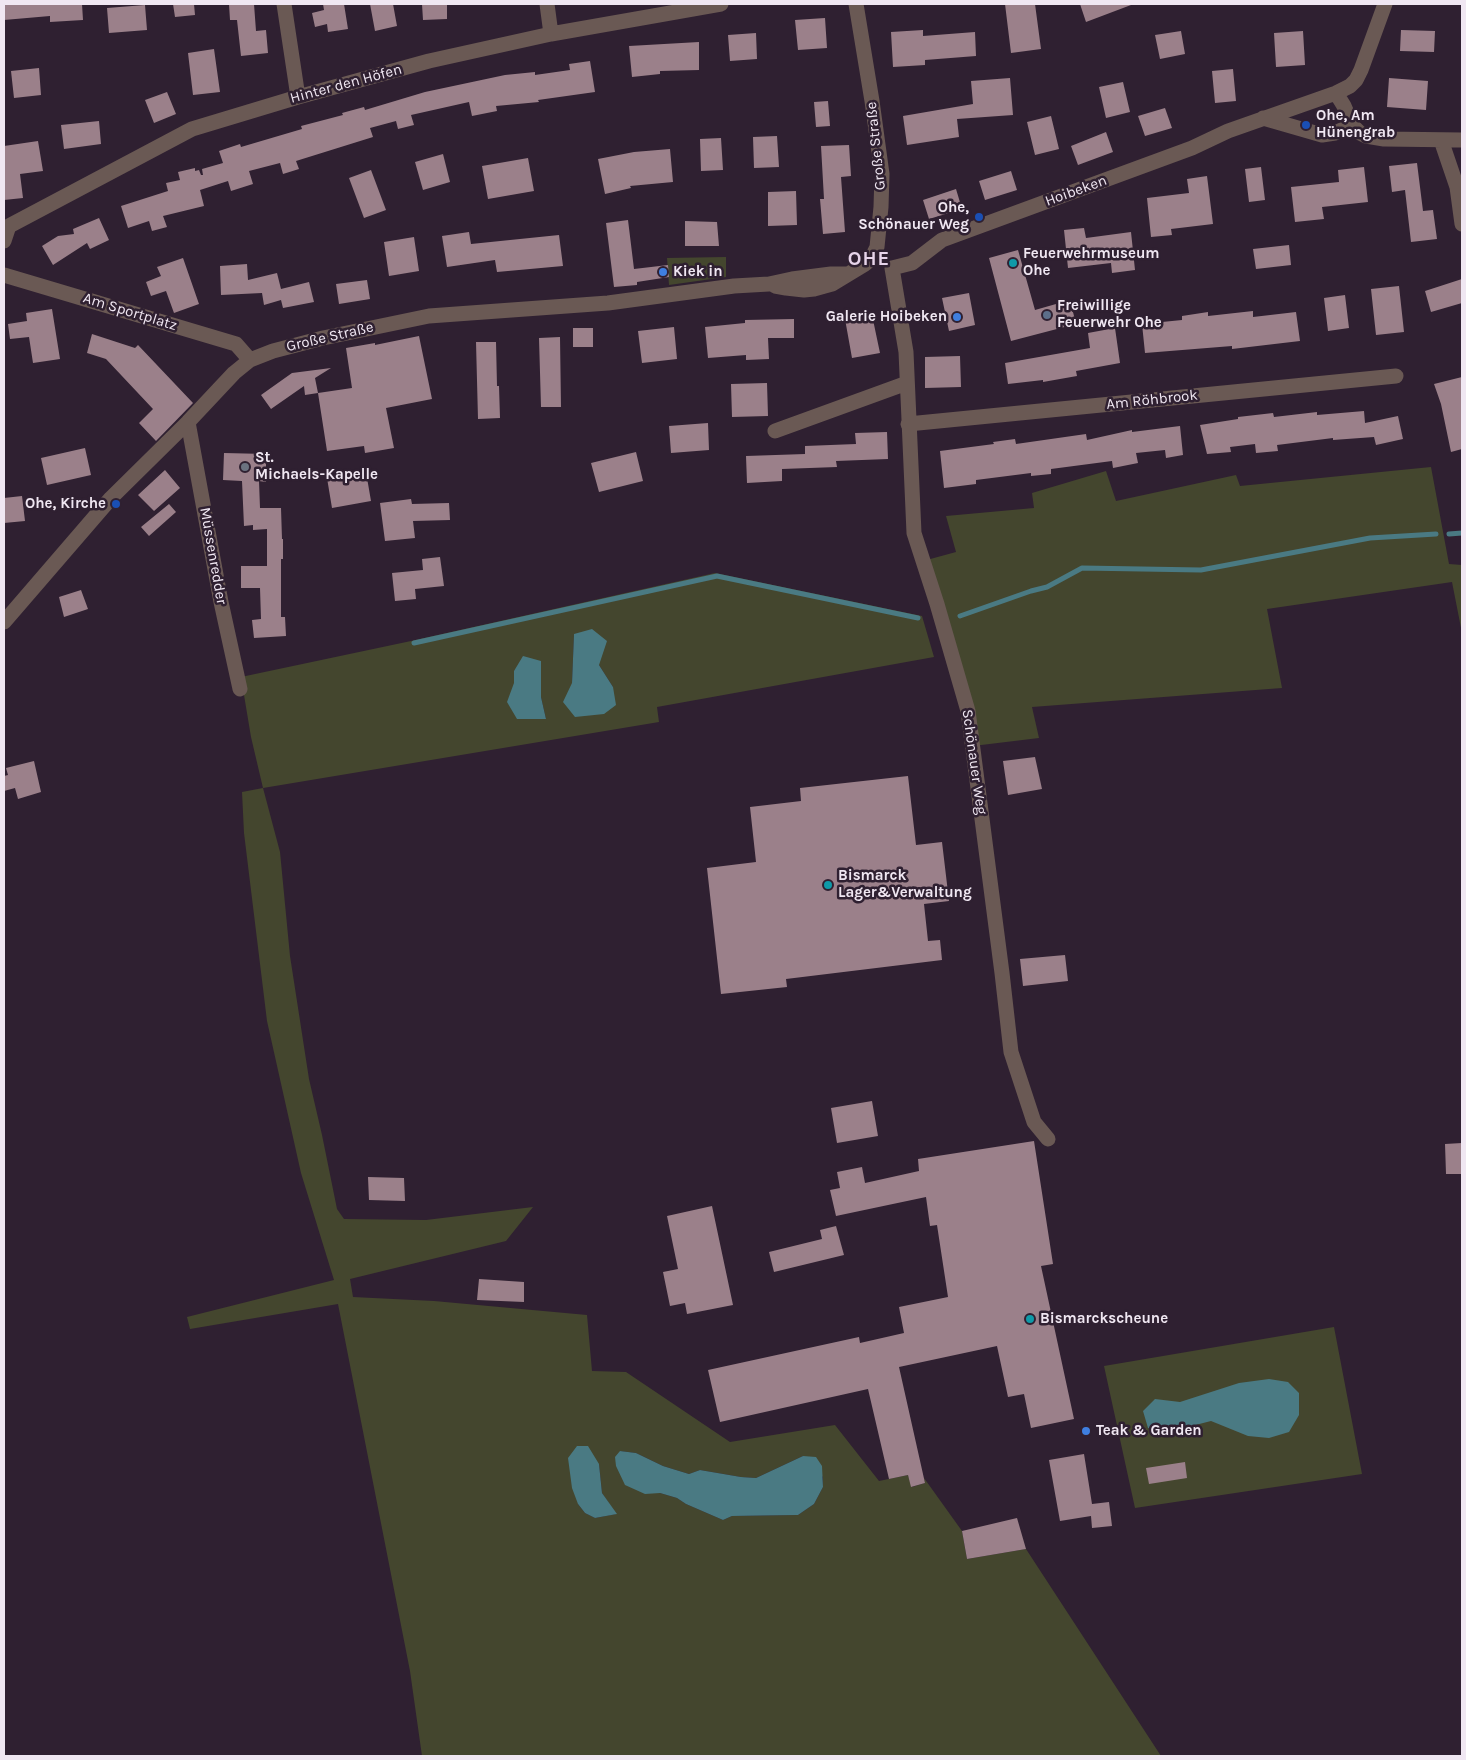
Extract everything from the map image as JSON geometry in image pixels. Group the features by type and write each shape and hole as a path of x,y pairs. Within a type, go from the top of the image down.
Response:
{"street":[{"path":"284,4 298,97"},
{"path":"547,4 551,34"},
{"name":"Hinter den Höfen","path":"4,241 9,226 192,129 298,97 429,61 551,34 721,4"},
{"name":"Große Straße","path":"4,622 111,498 188,422 234,373 250,360 273,351 323,338 429,316 641,299 734,286 769,284 831,274 847,274 859,268 871,259 877,247 882,174 856,4"},
{"name":"Hoibeken","path":"892,268 912,263 942,240 1192,148 1263,118 1336,93 1350,86 1358,75 1386,4"},
{"path":"1336,93 1352,125 1360,133 1372,138 1462,140"},
{"path":"1263,118 1322,134 1335,133 1352,125"},
{"path":"1441,140 1460,187 1462,224"},
{"path":"871,259 892,268"},
{"name":"Schönauer Weg","path":"892,268 902,328 907,383 914,533 968,710 1002,973 1010,1052 1034,1122 1048,1139"},
{"name":"Am Sportplatz","path":"4,275 236,344 250,360"},
{"name":"Am Röhbrook","path":"908,424 1396,376"},
{"path":"774,431 907,383"},
{"name":"Müssenredder","path":"188,422 221,602 240,689"}],"shaded area":[{"path":"726,257 726,277 669,285 667,258"},
{"path":"1431,467 1449,564 1462,565 1462,633 1452,582 1267,609 1282,688 1032,707 1039,738 973,746 923,561 956,552 946,516 1034,508 1032,493 1106,471 1116,501 1236,475 1240,486"},
{"path":"715,573 922,616 934,657 657,707 659,722 263,788 251,737 241,677","holes":["574,634 599,665 613,687 572,683","541,661 541,697 546,719 514,683 514,671"]},
{"path":"592,629 607,641 599,665 613,687 616,705 604,714 575,717 563,702 572,683 574,634"},
{"path":"523,656 541,661 541,697 546,719 517,719 507,702 514,683 514,671"},
{"path":"263,788 280,852 290,956 309,1079 337,1209 344,1219 426,1220 533,1207 506,1241 350,1279 353,1297 434,1301 587,1315 592,1371 626,1372 730,1442 835,1425 879,1481 908,1475 912,1487 925,1483 924,1478 962,1531 967,1559 1026,1549 1161,1756 422,1756 410,1671 338,1304 190,1329 187,1317 334,1280 301,1173 267,1021 244,833 242,792","holes":["620,1451 636,1453 663,1466 689,1474 700,1470 756,1478 803,1456 823,1477 823,1487 814,1504 798,1515 732,1516 723,1520 686,1504 677,1498 660,1493","599,1464 602,1493 616,1514 595,1518 585,1513 578,1504"]},
{"path":"1334,1327 1362,1474 1135,1508 1104,1366"},
{"path":"1269,1379 1288,1382 1299,1393 1299,1415 1289,1432 1269,1438 1248,1436 1211,1421 1164,1433 1148,1428 1143,1411 1155,1399 1180,1402 1239,1383"},
{"path":"577,1446 588,1446 599,1464 602,1493 617,1514 595,1518 585,1513 578,1504 572,1488 568,1458"},
{"path":"620,1451 636,1453 663,1466 689,1474 700,1470 756,1478 803,1456 816,1457 822,1466 823,1487 814,1504 798,1515 732,1516 723,1520 686,1504 677,1498 660,1493 645,1494 625,1485 616,1466 615,1457"}],"building":[{"path":"4,4 82,4 83,20 50,22 50,16 4,20"},
{"path":"173,4 194,4 195,15 175,17"},
{"path":"229,4 254,4 256,31 266,30 268,53 241,56 237,20 230,20"},
{"path":"323,4 344,4 348,29 328,32 327,24 315,27 312,13 324,10"},
{"path":"370,4 393,4 397,26 375,31"},
{"path":"422,4 447,4 447,19 423,20"},
{"path":"1005,4 1035,4 1041,49 1011,53"},
{"path":"1080,4 1131,4 1131,5 1086,22"},
{"path":"145,5 147,30 109,33 107,8"},
{"path":"825,18 827,48 798,50 795,20"},
{"path":"923,30 923,36 975,32 976,56 925,60 925,65 893,67 891,32"},
{"path":"1401,30 1435,31 1434,52 1400,51"},
{"path":"1181,31 1185,54 1160,59 1155,35"},
{"path":"1303,31 1305,65 1276,67 1274,33"},
{"path":"756,33 757,59 730,61 728,35"},
{"path":"699,42 699,70 660,71 660,74 632,77 629,46"},
{"path":"214,49 220,92 193,95 188,53"},
{"path":"590,61 595,92 538,100 539,102 496,106 497,111 472,116 469,102 411,115 414,125 398,129 396,121 370,128 373,137 296,161 299,169 283,174 280,163 249,171 253,184 231,191 228,181 200,190 204,206 163,216 167,227 152,231 149,221 128,228 121,206 168,191 166,183 180,180 178,172 195,168 195,171 199,170 201,175 203,175 202,169 223,163 219,151 240,144 241,147 302,129 301,126 343,115 342,113 364,107 365,110 425,92 505,75 535,72 535,75 570,70 569,64"},
{"path":"39,68 41,95 14,98 11,71"},
{"path":"1233,69 1236,101 1215,103 1212,71"},
{"path":"1010,78 1013,115 957,119 959,137 907,145 903,116 973,104 971,81"},
{"path":"1389,78 1428,81 1426,110 1387,107"},
{"path":"1123,82 1130,112 1106,118 1099,87"},
{"path":"167,92 176,114 154,123 145,100"},
{"path":"828,101 830,126 816,127 814,102"},
{"path":"1165,108 1172,128 1145,136 1138,116"},
{"path":"1051,116 1059,149 1035,155 1027,122"},
{"path":"99,121 101,144 64,149 61,125"},
{"path":"1106,132 1113,152 1078,165 1071,146"},
{"path":"777,136 779,167 754,168 753,137"},
{"path":"721,138 723,170 701,171 700,139"},
{"path":"38,141 43,171 20,174 23,198 4,200 4,146"},
{"path":"849,145 851,176 841,177 845,232 823,234 820,199 824,199 821,146"},
{"path":"670,149 673,182 630,186 631,188 605,194 598,159 634,152"},
{"path":"443,154 450,182 423,190 415,162"},
{"path":"528,158 534,191 488,199 482,166"},
{"path":"1417,163 1423,211 1433,210 1437,239 1411,242 1405,190 1392,192 1389,166"},
{"path":"1261,167 1265,200 1249,202 1245,169"},
{"path":"1364,167 1368,202 1322,207 1324,219 1295,222 1291,187 1339,182 1338,170"},
{"path":"371,170 386,210 364,218 349,178"},
{"path":"1011,171 1017,190 985,200 979,181"},
{"path":"1207,176 1213,224 1171,229 1172,235 1151,237 1147,198 1189,193 1187,179"},
{"path":"956,189 962,209 929,219 923,200"},
{"path":"796,191 797,225 768,226 768,192"},
{"path":"99,218 109,240 90,249 87,243 53,265 42,246 58,236 74,234 73,229"},
{"path":"628,220 634,269 668,265 669,277 637,282 637,285 614,287 606,223"},
{"path":"685,221 717,222 719,246 685,246"},
{"path":"1084,228 1086,238 1131,232 1135,270 1112,273 1111,263 1068,268 1064,230"},
{"path":"469,232 471,244 559,235 563,266 497,272 495,260 447,267 442,236"},
{"path":"414,237 419,271 389,276 384,242"},
{"path":"1289,245 1291,265 1256,269 1253,249"},
{"path":"1018,250 1035,310 1070,300 1076,324 1011,341 989,258"},
{"path":"183,258 199,304 174,313 166,291 151,296 146,282 161,276 157,267"},
{"path":"247,264 248,280 277,273 281,289 309,282 314,302 283,308 281,300 264,305 262,293 221,295 220,266"},
{"path":"1462,279 1462,303 1431,312 1425,291"},
{"path":"367,280 370,299 339,304 336,284"},
{"path":"1399,286 1404,332 1376,335 1371,289"},
{"path":"969,293 975,325 949,331 942,298"},
{"path":"1345,295 1349,328 1328,331 1324,298"},
{"path":"52,309 60,359 33,363 29,337 10,339 8,324 27,321 26,313"},
{"path":"1253,311 1253,317 1296,312 1300,341 1232,349 1232,346 1145,353 1142,324 1182,320 1182,316 1208,312 1208,316"},
{"path":"872,315 880,353 852,358 845,319"},
{"path":"794,319 794,338 768,338 769,359 746,360 746,355 708,358 705,327 745,323 745,320"},
{"path":"674,327 677,359 642,363 638,331"},
{"path":"573,328 593,328 593,347 573,347"},
{"path":"1115,328 1120,363 1076,371 1077,376 1043,382 1043,380 1008,384 1005,363 1090,348 1088,333"},
{"path":"92,334 135,348 138,345 193,403 156,441 139,423 153,409 106,359 87,353"},
{"path":"419,336 432,399 386,408 394,448 365,453 364,446 327,451 318,393 352,388 346,348 375,343 375,345"},
{"path":"560,337 561,407 541,407 539,338"},
{"path":"476,342 496,342 500,418 478,419"},
{"path":"960,356 961,387 925,388 925,357"},
{"path":"331,368 315,378 318,393 305,395 304,386 271,409 261,395 292,373"},
{"path":"1462,377 1462,449 1451,452 1441,404 1434,384"},
{"path":"767,383 768,416 732,417 731,384"},
{"path":"1364,411 1365,423 1398,416 1403,439 1376,445 1374,437 1333,440 1333,438 1277,445 1278,451 1256,453 1255,444 1230,447 1231,452 1207,454 1200,425 1238,419 1238,417 1273,413 1274,417 1317,412 1317,415"},
{"path":"708,423 709,450 671,453 669,426"},
{"path":"1180,426 1183,455 1166,458 1165,450 1136,453 1138,463 1113,468 1112,461 1051,469 1051,474 1031,476 1031,473 976,480 976,484 944,488 940,451 994,444 993,442 1015,439 1016,444 1086,434 1087,440 1132,430 1132,432"},
{"path":"887,432 888,459 836,461 837,467 782,469 782,481 747,483 746,456 805,454 805,446 856,444 855,433"},
{"path":"85,448 91,475 47,485 41,458"},
{"path":"636,452 643,481 599,492 591,463"},
{"path":"224,453 266,454 266,482 259,481 260,508 281,508 283,559 281,559 281,617 285,617 286,636 254,638 252,620 261,619 260,588 241,588 241,566 267,566 267,529 253,530 253,525 244,526 242,481 223,480"},
{"path":"165,470 180,488 154,511 138,495"},
{"path":"366,472 371,501 332,508 327,478"},
{"path":"22,496 25,521 4,523 4,498"},
{"path":"411,499 412,504 449,503 450,520 413,521 415,538 385,541 380,503"},
{"path":"169,504 176,512 149,536 141,527"},
{"path":"440,557 444,586 415,589 416,599 395,601 392,573 423,570 422,559"},
{"path":"81,590 88,609 64,617 59,597"},
{"path":"1035,757 1042,789 1008,795 1003,761"},
{"path":"34,761 41,792 18,799 15,788 4,791 4,776 8,775 6,768"},
{"name":"Bismarck Lager&Verwaltung","path":"908,776 916,845 942,842 949,901 924,904 928,941 940,940 942,960 786,979 787,987 721,994 707,868 756,862 750,807 801,801 800,788"},
{"path":"1065,955 1068,981 1023,986 1020,959"},
{"path":"872,1101 878,1136 837,1143 831,1108"},
{"path":"1034,1141 1053,1264 1041,1266 1074,1419 1031,1428 1024,1394 1008,1397 997,1346 899,1367 925,1483 911,1487 908,1475 889,1479 868,1389 720,1422 708,1370 859,1337 860,1343 904,1333 899,1307 948,1297 937,1225 930,1226 926,1197 836,1216 830,1190 840,1188 837,1172 862,1167 865,1183 919,1171 918,1159"},
{"path":"1462,1143 1462,1174 1446,1174 1445,1144"},
{"path":"368,1177 404,1178 405,1201 369,1200"},
{"path":"712,1206 733,1305 687,1314 685,1303 670,1306 663,1272 678,1269 667,1216"},
{"path":"836,1226 844,1255 774,1272 769,1252 822,1239 820,1230"},
{"path":"479,1279 524,1282 524,1302 477,1300"},
{"path":"1084,1454 1092,1504 1109,1502 1112,1526 1092,1528 1091,1516 1060,1521 1049,1460"},
{"path":"1185,1462 1187,1478 1149,1484 1146,1468"},
{"path":"1017,1518 1026,1549 967,1559 962,1531"}],"waterway":[{"path":"1449,534 1462,533"},
{"path":"960,616 1047,587 1082,568 1201,570 1370,538 1436,534"},
{"path":"414,643 717,576 918,618"}],"place":[{"name":"Ohe, Am Hünengrab","path":"1306,125"},
{"name":"Ohe, Schönauer Weg","path":"979,217"},
{"name":"Feuerwehrmuseum Ohe","path":"1013,263"},
{"name":"Kiek in","path":"663,272"},
{"name":"Freiwillige Feuerwehr Ohe","path":"1047,315"},
{"name":"Galerie Hoibeken","path":"957,317"},
{"name":"St. Michaels-Kapelle","path":"245,467"},
{"name":"Ohe, Kirche","path":"116,504"},
{"name":"Bismarck Lager&Verwaltung","path":"828,885"},
{"name":"Bismarckscheune","path":"1030,1319"},
{"name":"Teak & Garden","path":"1086,1431"}],"district":[{"name":"OHE","path":"869,259"}]}
